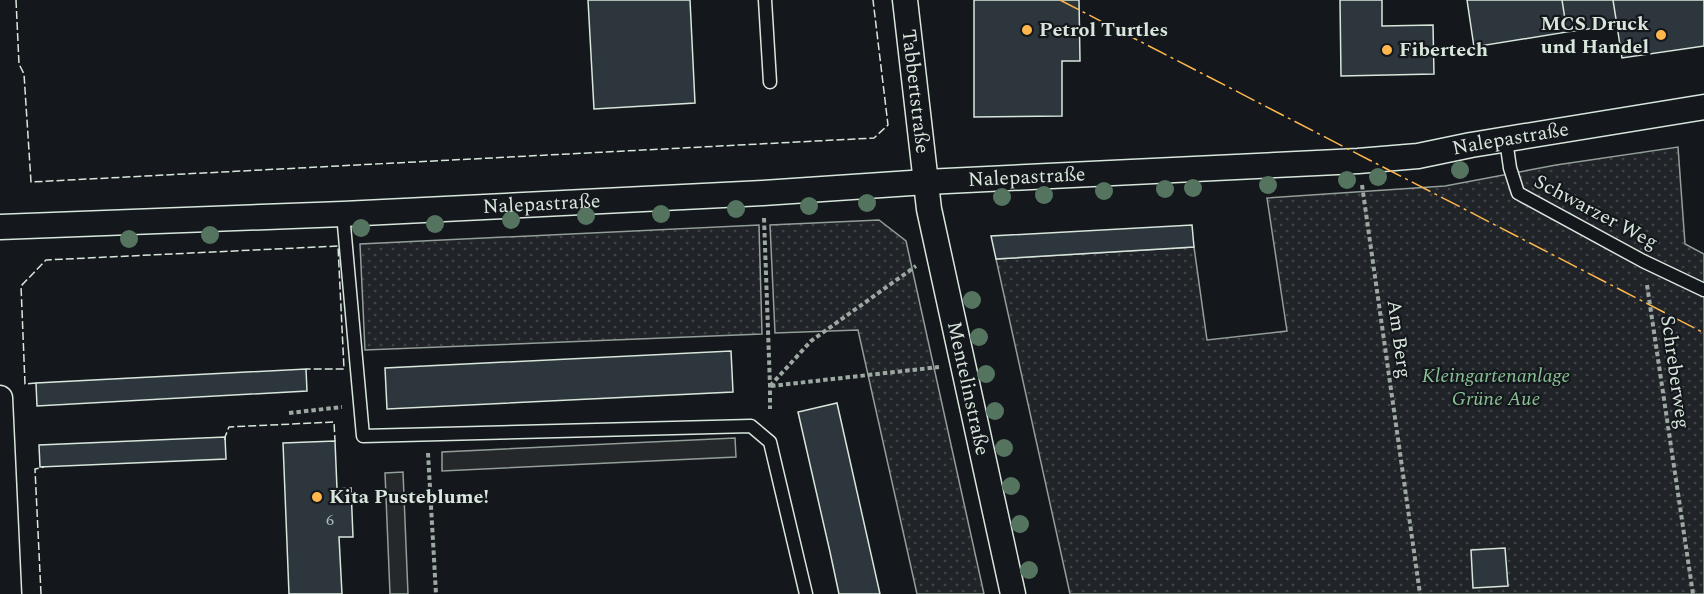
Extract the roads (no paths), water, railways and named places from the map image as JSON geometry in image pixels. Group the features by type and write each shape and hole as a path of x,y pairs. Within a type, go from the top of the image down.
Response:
{"street":[{"name":"Tabbertstraße","path":"905,0 926,182"},
{"name":"Nalepastraße","path":"0,227 344,214 1358,161 1418,156 1704,107"},
{"name":"Mentelinstraße","path":"926,182 929,209 1013,594"},
{"path":"0,398 9,594"}],"lane":[{"path":"765,0 770,82"},
{"name":"Schwarzer Weg","path":"1506,140 1510,168 1518,193 1643,261 1704,290"},
{"path":"344,214 363,436 751,426 770,442 806,594"}],"place":[{"name":"Petrol Turtles","path":"1027,30"},
{"name":"MCS Druck und Handel","path":"1661,35"},
{"name":"Fibertech","path":"1387,50"},
{"name":"Kita Pusteblume!","path":"317,497"}],"park label":[{"name":"Kleingartenanlage Grüne Aue","path":"1496,388"}]}
